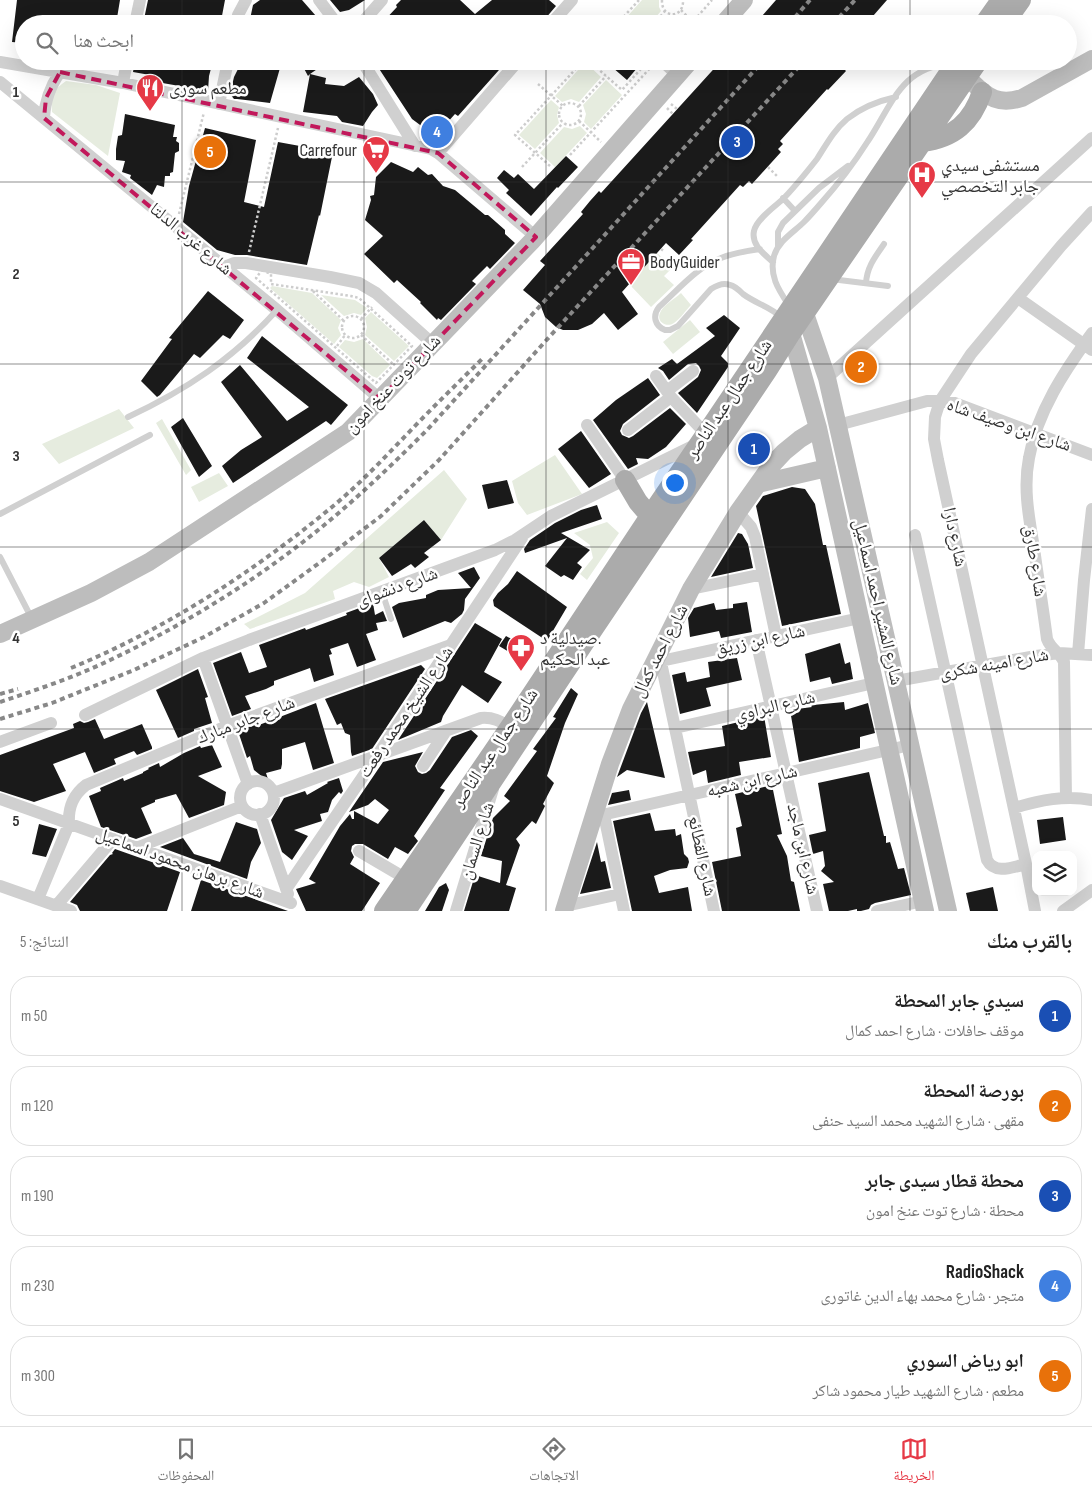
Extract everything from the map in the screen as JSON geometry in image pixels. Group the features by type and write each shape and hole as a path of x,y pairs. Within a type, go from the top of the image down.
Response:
{"main road":[{"path":"731,15 744,0"},
{"path":"990,15 1001,0"},
{"path":"1010,15 1021,0"},
{"path":"1077,67 1092,58"},
{"name":"شارع توت عنخ امون","path":"0,634 91,593 149,562 340,438 356,425 380,399 398,369 433,344 536,237 683,70"},
{"name":"شارع جمال عبد الناصر","path":"384,911 510,727 650,516 794,314 961,70"},
{"name":"شارع جمال عبد الناصر","path":"406,911 595,626 767,372 794,314 830,278 922,142 962,70"},
{"path":"967,70 982,92 991,98 1001,101 1012,101 1022,98 1071,70"},
{"path":"922,142 945,136 965,123 972,114 982,92"},
{"name":"شارع المشير احمد اسماعيل","path":"794,314 827,378 948,911"},
{"name":"شارع المشير احمد اسماعيل","path":"794,314 924,906"},
{"name":"شارع احمد كمال","path":"565,908 598,816 610,764 631,709 660,657 691,590 738,512 770,467 800,439 818,428"},
{"path":"758,484 827,468"},
{"path":"625,480 638,502 650,516"}],"street":[{"path":"137,15 140,0"},
{"path":"238,15 246,0"},
{"path":"319,0 330,15"},
{"path":"369,15 382,0"},
{"path":"559,15 572,0"},
{"path":"0,62 15,65"},
{"path":"47,70 123,84 431,149 536,237"},
{"path":"44,118 46,98 50,89 67,70"},
{"path":"123,84 125,70"},
{"path":"219,104 226,70"},
{"path":"368,70 415,146"},
{"path":"438,153 510,70"},
{"name":"شارع غرب الدلتا","path":"0,82 224,266 380,399"},
{"path":"827,378 1092,138"},
{"name":"شارع دارا","path":"1035,911 934,439 935,417 940,400 971,354 1092,212"},
{"path":"224,266 240,262 359,283 381,297 433,344"},
{"path":"1018,298 1088,347"},
{"name":"شارع طارق","path":"1066,798 1064,662 1050,645 1047,638 1028,510 1026,484 1029,458 1035,433 1065,372 1088,347 1092,333"},
{"path":"628,430 693,371"},
{"path":"656,376 704,438"},
{"name":"شارع ابن وصيف شاه","path":"838,425 927,401 940,400 955,403 1092,455"},
{"path":"587,425 625,480"},
{"name":"شارع دنشواى","path":"84,715 203,658 484,555 525,534 551,516 625,480 704,438"},
{"path":"1078,654 1092,509"},
{"path":"738,512 751,527 755,537 776,636"},
{"name":"شارع الشيخ محمد رفعت","path":"286,889 525,534"},
{"path":"915,535 987,860 991,866 998,869 1026,864"},
{"path":"691,590 763,574"},
{"name":"شارع ابن زريق","path":"660,657 756,640 860,618"},
{"name":"شارع ابن ماجد","path":"756,640 817,911"},
{"name":"شارع جابر مبارك","path":"38,899 69,824 68,814 70,806 79,790 86,785 227,726 451,645"},
{"name":"شارع امينه شكرى","path":"896,681 1036,656 1059,654 1092,655"},
{"name":"شارع القطائع","path":"660,657 714,911"},
{"path":"203,658 248,784"},
{"name":"شارع البراوي","path":"675,728 874,683"},
{"path":"274,793 446,730 486,718 496,719 510,727"},
{"path":"0,742 51,723"},
{"path":"423,766 446,730"},
{"name":"شارع ابن شعبه","path":"598,816 910,745"},
{"name":"شارع السمان","path":"456,911 498,772"},
{"path":"253,781 264,782 272,788 274,793 272,807 260,814 252,814 242,806 241,794 245,786 253,781"},
{"path":"1014,808 1039,800 1066,798 1092,800"},
{"name":"شارع برهان محمود اسماعيل","path":"0,799 113,839 292,907"},
{"path":"136,848 242,806"},
{"path":"260,814 292,907"},
{"path":"598,816 624,911"},
{"path":"56,906 113,839"},
{"path":"359,852 405,878"},
{"path":"0,886 71,911"},
{"path":"1063,911 1092,890"},
{"path":"565,908 620,894"},
{"path":"877,911 924,906"}],"lane":[{"path":"665,70 676,78"},
{"path":"778,247 822,202 854,163 905,85 917,75 927,70"},
{"path":"773,262 756,245 753,236 756,226 807,172 828,140 846,120 869,105 896,97"},
{"path":"794,314 775,283 773,276 773,262 778,247 777,237 780,227 830,179 854,163"},
{"path":"783,198 794,212"},
{"path":"866,283 866,276 871,262 884,244"},
{"path":"760,249 733,254 709,263 659,307 656,311 655,320 657,325 665,330 674,329 711,289 724,284 734,286 749,298 777,314 794,314"},
{"path":"830,278 888,286"},
{"path":"128,418 178,392 211,370 254,334 276,310"},
{"path":"0,514 150,435"},
{"path":"0,558 32,620"},
{"path":"382,592 391,619"}],"path":[{"path":"626,15 639,0"},
{"path":"662,0 665,11 675,14 681,10 684,4 683,0"},
{"path":"700,15 712,0"},
{"path":"681,10 686,15"},
{"path":"662,15 665,11"},
{"path":"550,166 515,135 575,70"},
{"path":"599,70 622,90 640,70"},
{"path":"570,155 648,70"},
{"path":"579,106 606,76"},
{"path":"538,84 563,106"},
{"path":"563,123 559,114 563,106 569,103 579,106"},
{"path":"563,123 572,125 579,121 582,114 579,106"},
{"path":"179,216 204,111"},
{"path":"579,121 611,152"},
{"path":"522,167 563,123"},
{"path":"249,251 278,126"},
{"path":"768,167 778,177"},
{"path":"661,249 665,252"},
{"path":"262,270 271,274 271,284 312,290 355,297 412,346 398,369 376,382 256,278 262,270"},
{"path":"312,290 344,320"},
{"path":"361,319 381,297"},
{"path":"350,316 361,319 364,327 362,335 353,339 345,335 342,328 344,320 350,316"},
{"path":"362,335 398,369"}],"highlighted area":[{"path":"60,72 438,153 536,237 380,399 44,118 46,98"}],"shaded area":[{"path":"642,0 659,0 661,11 658,15 628,15"},
{"path":"578,70 594,70 601,77 579,102 571,99 562,102 555,96"},
{"path":"606,80 622,95 591,129 584,122 586,114 583,105"},
{"path":"66,81 96,85 120,93 108,156 52,112 53,94"},
{"path":"551,100 559,107 557,115 559,123 535,149 519,135"},
{"path":"580,126 587,133 555,167 540,153 564,127 572,129"},
{"path":"657,253 673,267 664,276 674,285 651,307 629,284"},
{"path":"272,286 312,293 341,320 338,328 341,335 334,344 270,288"},
{"path":"681,293 691,305 674,323 668,325 663,323 659,316 662,310"},
{"path":"321,295 355,300 367,308 361,315 354,313 344,316"},
{"path":"371,312 409,346 394,361 365,335 367,327 365,318"},
{"path":"690,320 700,332 673,354 663,342"},
{"path":"363,339 390,365 377,378 372,376 339,347 345,340 354,342"},
{"path":"119,409 134,428 59,464 42,444"},
{"path":"162,419 191,470 186,475 156,423"},
{"path":"555,455 582,494 527,515 518,503 512,481"},
{"path":"444,470 467,499 441,540 424,520 379,558 389,577 369,587 354,582 333,591 335,599 250,629 244,624 305,593"},
{"path":"219,473 228,486 199,502 191,487"},
{"path":"607,522 619,533 587,580 580,574 593,558 590,545 574,533"}],"building":[{"path":"17,0 120,0 118,15 15,15"},
{"path":"148,0 225,0 222,15 145,15"},
{"path":"260,0 302,0 315,15 251,15 253,5"},
{"path":"330,0 365,0 349,10 340,12"},
{"path":"401,0 460,0 475,14 492,0 549,0 556,6 548,15 389,15 397,7 396,5"},
{"path":"776,0 887,0 874,15 763,15"},
{"path":"15,17 15,42 12,42"},
{"path":"133,70 211,70 208,91 151,81 150,75 133,72"},
{"path":"238,70 279,70 270,103 234,99 230,94"},
{"path":"305,70 316,70 310,74 308,76"},
{"path":"380,70 499,70 458,116 455,114 435,136 412,119"},
{"path":"615,70 635,70 627,80"},
{"path":"713,70 846,71 780,141 783,144 778,149 781,152 752,184 749,181 743,187 740,185 679,255 666,243 622,292 638,314 618,330 604,313 592,324 578,330 563,330 556,327 545,317 540,304 523,290 545,265 540,261 583,214 581,212 599,191 601,193"},
{"path":"310,74 326,78 325,84 344,86 359,77 373,94 378,105 363,126 342,122 337,116 303,112"},
{"path":"125,114 175,125 173,137 177,137 176,141 179,143 179,151 175,153 173,172 170,173 170,176 165,176 164,187 157,185 152,195 130,178 131,175 122,172 125,161 116,160 118,136 122,135"},
{"path":"205,128 256,140 244,202 264,207 278,142 333,152 320,216 307,265 247,255 235,255 217,250 183,222 189,186"},
{"path":"566,156 578,167 531,216 506,193 509,190 497,178 504,170 514,178 518,174 534,189"},
{"path":"391,162 413,172 418,167 428,175 432,174 443,186 455,190 485,215 488,215 505,230 505,234 515,243 490,269 487,266 472,281 476,284 441,320 438,318 437,320 397,280 394,283 364,254 383,236 365,220 371,200 370,196 374,195 376,177"},
{"path":"208,291 244,320 230,339 223,335 200,358 194,354 157,397 141,381 172,339 169,338"},
{"path":"724,315 740,328 721,356 728,363 728,367 697,413 678,393 698,377 701,370 699,366 696,363 688,364 669,380 663,371 658,368 672,359 677,364 715,336 706,328"},
{"path":"262,336 348,405 331,425 326,421 233,483 222,466 241,450 262,437 221,382 240,365 287,421 309,407 247,358"},
{"path":"648,378 660,395 623,424 620,431 622,435 629,438 633,436 670,408 686,424 666,447 648,459 636,458 638,464 628,469 593,420 616,400"},
{"path":"183,418 212,466 199,477 171,427"},
{"path":"581,431 611,474 589,488 558,449"},
{"path":"507,480 514,503 488,509 482,485"},
{"path":"792,487 805,489 815,504 823,545 826,545 841,614 782,626 756,506 763,496"},
{"path":"597,505 602,519 561,533 590,550 577,563 582,567 573,580 564,575 561,577 545,566 567,538 525,553 524,549 530,540 555,523 581,510"},
{"path":"424,520 441,540 424,553 429,557 415,568 411,564 392,576 379,558"},
{"path":"738,533 742,534 748,544 753,568 711,577"},
{"path":"474,567 480,578 465,599 462,614 451,623 445,621 403,638 392,607 399,603 426,598 426,595 438,590 471,588 458,573"},
{"path":"517,571 567,607 547,641 494,606 493,600"},
{"path":"747,602 752,632 721,638 719,631 690,637 688,618 694,608 714,603 716,610 733,608 733,604"},
{"path":"373,603 375,615 383,611 387,621 376,623 378,630 366,634 376,660 357,667 348,643 330,649 332,654 329,655 334,675 314,682 310,668 274,681 274,685 245,696 251,709 232,716 213,663 241,652 249,673 267,667 259,645 347,615 346,613"},
{"path":"475,623 502,639 484,672 502,682 488,703 462,685 441,722 398,740"},
{"path":"506,636 533,651 527,659 521,655 519,658 499,646"},
{"path":"840,643 845,664 850,662 853,679 832,684 830,677 810,682 805,654"},
{"path":"737,658 742,680 706,688 711,706 680,714 672,675 685,672 687,682 710,677 708,662"},
{"path":"421,665 425,669 372,749 352,756 350,735 345,733 341,723 337,725 325,699"},
{"path":"198,669 208,697 205,698 212,723 194,729 194,731 178,738 156,690"},
{"path":"571,688 578,694 565,723 547,776 554,783 543,804 545,806 536,824 532,821 516,839 520,845 506,885 516,888 509,911 464,911 475,875 500,883 502,861 481,856 493,818 510,801 504,796 537,751 533,749 556,718 553,717"},
{"path":"647,702 665,778 627,770 617,777 641,713"},
{"path":"844,702 845,710 868,703 875,733 860,737 860,748 799,762 790,710 812,707 813,705"},
{"path":"316,703 334,763 313,770 305,742 282,749 281,769 266,773 269,782 254,770 250,756 247,758 238,731"},
{"path":"764,716 771,757 739,762 741,775 708,783 706,770 693,775 688,752 725,746 722,726"},
{"path":"95,719 104,739 142,724 152,749 137,755 134,751 114,759 116,764 94,773 85,752 53,764 66,791 34,802 0,791 0,755 74,728 73,724 80,721 84,723"},
{"path":"471,730 478,736 440,788 445,790 414,836 418,841 408,854 395,847 388,859 363,844 352,846 351,851 354,857 350,864 380,883 362,911 306,911 296,889 316,883 309,879 340,826 350,814 352,819 354,819 354,811 378,824 389,810 375,799 368,805 349,812 383,762 423,752 415,766 418,772 426,773 452,737"},
{"path":"212,745 222,767 198,776 226,792 224,805 189,818 176,794 155,800 155,802 141,808 152,833 136,839 101,827 89,796 101,791 100,788 123,778 124,781 143,773 148,768 159,763 160,767 200,746 201,748"},
{"path":"869,772 884,836 886,836 886,843 890,842 898,869 904,868 911,895 875,903 869,909 861,911 857,911 857,909 829,911 823,884 834,882 821,871 825,866 823,851 813,854 809,835 826,831 818,783"},
{"path":"339,778 343,791 341,794 339,792 332,800 328,812 320,814 322,821 294,830 308,836 292,860 282,852 271,820 284,798 305,791 307,795 327,782"},
{"path":"772,785 782,834 777,835 787,856 791,881 794,882 800,911 722,911 712,862 741,856 736,828 742,826 735,794"},
{"path":"629,790 631,800 608,805 612,793"},
{"path":"650,813 655,831 675,829 676,836 681,834 684,854 689,862 687,868 670,870 654,876 659,893 688,887 692,911 632,911 613,821"},
{"path":"1063,817 1066,840 1040,844 1037,820"},
{"path":"236,822 257,829 261,843 251,862 247,879 160,847 183,838 194,854 220,862"},
{"path":"39,824 57,829 46,857 32,854"},
{"path":"597,842 601,862 605,861 611,888 580,894"},
{"path":"115,849 180,872 167,911 80,911 77,905 70,902 110,855 113,854"},
{"path":"201,880 288,911 191,911"},
{"path":"446,883 449,890 442,911 425,911 439,887"},
{"path":"993,887 998,911 970,911 966,893"}],"railway":[{"path":"797,15 810,0"},
{"path":"841,15 855,0"},
{"path":"0,702 54,684 93,668 132,650 183,622 257,576 335,516 427,430 755,70"},
{"path":"0,719 52,703 134,670 204,637 264,603 381,516 439,460 551,335 796,70"},
{"path":"71,668 141,636 208,597 302,531 364,479 483,358"},
{"path":"0,694 18,689"}],"place":[{"name":"مطعم سورى","path":"150,112"},
{"name":"RadioShack","path":"437,132"},
{"name":"محطة قطار سيدى جابر","path":"737,142"},
{"name":"ابو رياض السوري","path":"210,152"},
{"name":"Carrefour","path":"376,174"},
{"name":"مستشفى سيدي جابر التخصصي","path":"922,199"},
{"name":"BodyGuider","path":"631,286"},
{"name":"بورصة المحطة","path":"861,367"},
{"name":"سيدي جابر المحطة","path":"754,449"},
{"name":"صيدلية د. عبد الحكيم","path":"521,672"}]}
